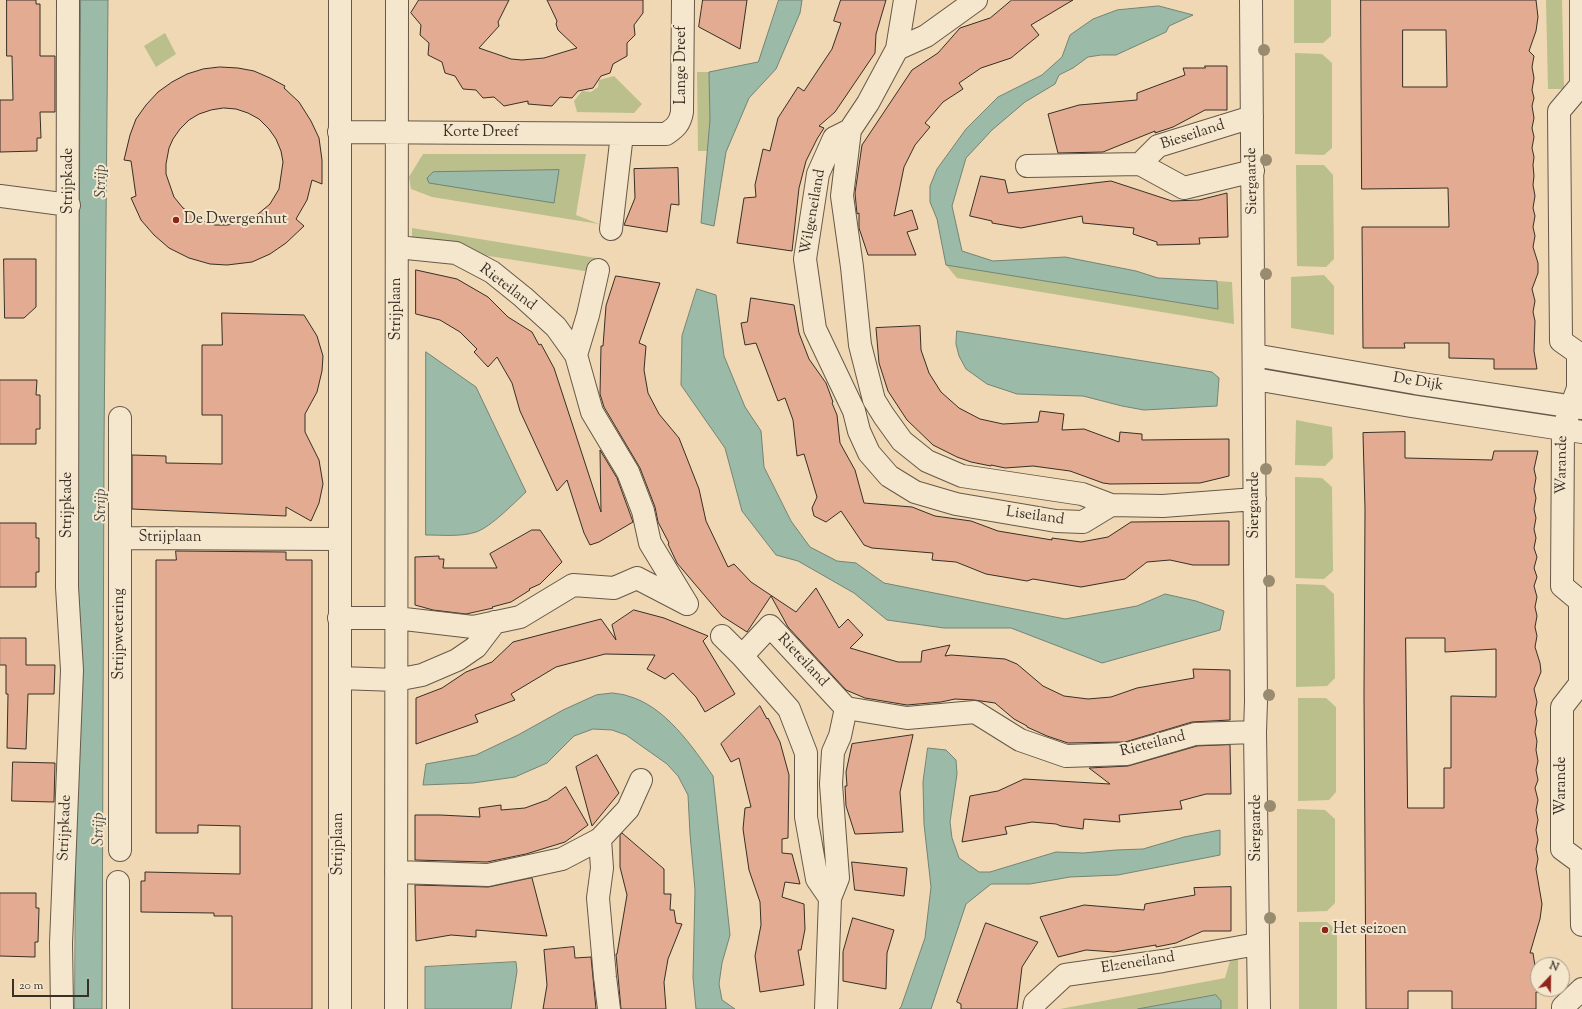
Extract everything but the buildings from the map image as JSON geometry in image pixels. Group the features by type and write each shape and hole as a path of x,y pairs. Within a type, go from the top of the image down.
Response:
{"street":[{"name":"Strijpkade","path":"62,1009 61,943 72,670 67,587 69,205 68,0"},
{"name":"Strijplaan","path":"340,0 340,1009"},
{"name":"Strijplaan","path":"396,1009 397,0"},
{"name":"Lange Dreef","path":"675,128 680,121 682,112 683,0"},
{"name":"Wilgeneiland","path":"853,288 852,267 842,196 850,130 868,104 897,50 905,0"},
{"path":"897,50 926,36 976,0"},
{"name":"Siergaarde","path":"1251,0 1255,379 1255,732 1259,1009"},
{"name":"Warande","path":"1581,0 1582,85 1559,111 1561,341 1578,353 1578,388 1573,431 1562,586 1580,601 1580,684 1562,707 1562,849 1581,863 1582,925"},
{"name":"Bieseiland","path":"1140,164 1158,146 1252,117"},
{"name":"Korte Dreef","path":"340,132 666,134 675,128"},
{"name":"Wilgeneiland","path":"808,283 804,259 818,174 834,138 850,130"},
{"path":"611,229 622,134"},
{"name":"Bieseiland","path":"1027,166 1140,164 1184,188 1253,171"},
{"path":"0,196 69,205"},
{"name":"Rieteiland","path":"397,246 456,253 492,272 523,297 556,328 576,354 592,412 628,472 643,511 650,543 687,604 637,578"},
{"path":"576,354 588,315 598,270"},
{"name":"Liseiland","path":"808,283 815,329 854,411 859,432 869,453 889,476 915,492 956,504 1056,521 1083,522 1111,505"},
{"name":"Liseiland","path":"853,288 860,345 874,400 902,441 927,461 962,476 1082,494 1111,505 1164,506 1254,499"},
{"name":"De Dijk","path":"1254,355 1342,369 1415,383 1576,407"},
{"name":"De Dijk","path":"1255,379 1411,406 1573,431"},
{"path":"854,411 874,400"},
{"name":"Strijpwetering","path":"120,418 120,850"},
{"path":"956,504 962,476"},
{"name":"Strijplaan","path":"120,538 340,539"},
{"path":"340,618 396,618 473,627 520,618 573,585 614,588 637,578 650,543"},
{"path":"340,678 396,680 422,675 457,660 476,647 495,622"},
{"name":"Rieteiland","path":"742,656 770,626 846,708 907,718 975,712 1020,740 1066,756 1127,754 1195,734 1255,732"},
{"path":"722,636 742,656 789,709 806,752 806,817 817,879 830,898"},
{"path":"826,1009 830,898 838,878 831,784 832,752 840,736 846,708"},
{"path":"806,752 832,752"},
{"path":"396,872 488,875 562,859 600,839 628,809 641,780"},
{"path":"600,839 602,868 598,898 609,1009"},
{"path":"118,882 118,1009"},
{"name":"Elzeneiland","path":"1034,1009 1035,1002 1066,975 1257,944"},
{"path":"1563,1009 1563,1007 1582,989"}],"green space":[{"path":"1294,0 1331,0 1331,36 1323,43 1294,43"},
{"path":"1546,0 1562,0 1564,89 1548,89"},
{"path":"165,33 176,54 156,67 144,46"},
{"path":"1295,53 1322,54 1332,63 1332,148 1324,155 1295,154"},
{"path":"697,72 709,72 710,120 708,151 698,151"},
{"path":"614,76 642,104 634,113 577,112 574,101 582,91 591,92 598,87 599,80"},
{"path":"423,154 586,154 576,215 599,224 432,197 411,189 409,177"},
{"path":"1296,165 1324,165 1333,175 1334,259 1326,267 1297,266"},
{"path":"412,228 596,258 591,272 412,244"},
{"path":"946,265 1217,309 1217,281 1232,282 1234,324 957,278"},
{"path":"1324,275 1334,286 1334,335 1291,328 1291,277"},
{"path":"1281,369 1333,377 1333,383 1277,372"},
{"path":"1348,380 1534,409 1537,413 1532,416 1348,388"},
{"path":"1296,420 1332,427 1333,458 1325,466 1295,465"},
{"path":"1295,477 1322,478 1332,487 1333,571 1324,579 1295,578"},
{"path":"1296,584 1324,585 1334,594 1335,678 1327,686 1296,687"},
{"path":"1298,698 1326,698 1336,707 1336,792 1329,800 1298,801"},
{"path":"1297,809 1325,810 1335,819 1335,903 1327,911 1297,912"},
{"path":"1299,922 1327,922 1337,931 1337,1009 1299,1009"},
{"path":"1238,959 1238,1009 1221,1009 1221,1001 1216,995 1138,1009 1060,1009 1225,978 1230,961"}],"water":[{"name":"Strijp","path":"81,0 108,0 104,445 102,1009 75,1009"},
{"path":"779,0 802,0 800,13 776,69 749,98 726,152 714,226 701,223 710,120 709,72 758,62"},
{"path":"1159,6 1193,15 1169,26 1166,32 1116,55 1088,57 1073,68 1059,75 1055,84 1025,102 992,130 966,158 952,206 962,251 993,261 1065,257 1136,271 1158,278 1217,281 1218,309 946,265 937,219 930,202 930,186 937,169 966,129 998,97 1042,75 1062,57 1070,35 1093,19 1117,10"},
{"path":"559,170 554,203 429,183 427,178 433,172"},
{"path":"697,289 716,295 724,356 745,407 761,431 764,467 791,521 810,547 837,561 856,563 884,583 1065,619 1137,606 1165,594 1196,601 1224,611 1220,630 1102,663 1011,628 944,628 887,620 854,593 798,561 776,555 742,511 725,448 681,385 682,336"},
{"path":"957,331 1212,372 1219,378 1217,406 1144,410 1083,396 1017,394 987,384 966,369 959,356 956,344"},
{"path":"426,352 476,387 526,492 488,525 470,534 426,535"},
{"path":"613,693 626,695 654,708 687,740 713,776 730,935 722,963 719,984 722,1000 735,1009 696,1009 693,978 695,890 688,795 678,776 667,764 626,735 612,730 593,729 574,736 547,763 515,777 473,783 423,785 426,764 476,755 518,735 563,710 596,695"},
{"path":"928,748 946,750 956,760 957,774 950,822 952,838 959,858 979,872 990,872 1056,852 1083,853 1143,849 1184,837 1220,830 1220,855 1118,875 1070,877 1030,884 991,884 966,904 931,1009 899,1009 925,938 931,887 924,824 923,782"},
{"path":"516,962 517,971 511,1009 425,1009 425,967"},
{"path":"1216,995 1221,1001 1221,1009 1138,1009"}],"place":[{"name":"De Dwergenhut","path":"176,220"},
{"name":"Het seizoen","path":"1325,930"}]}
